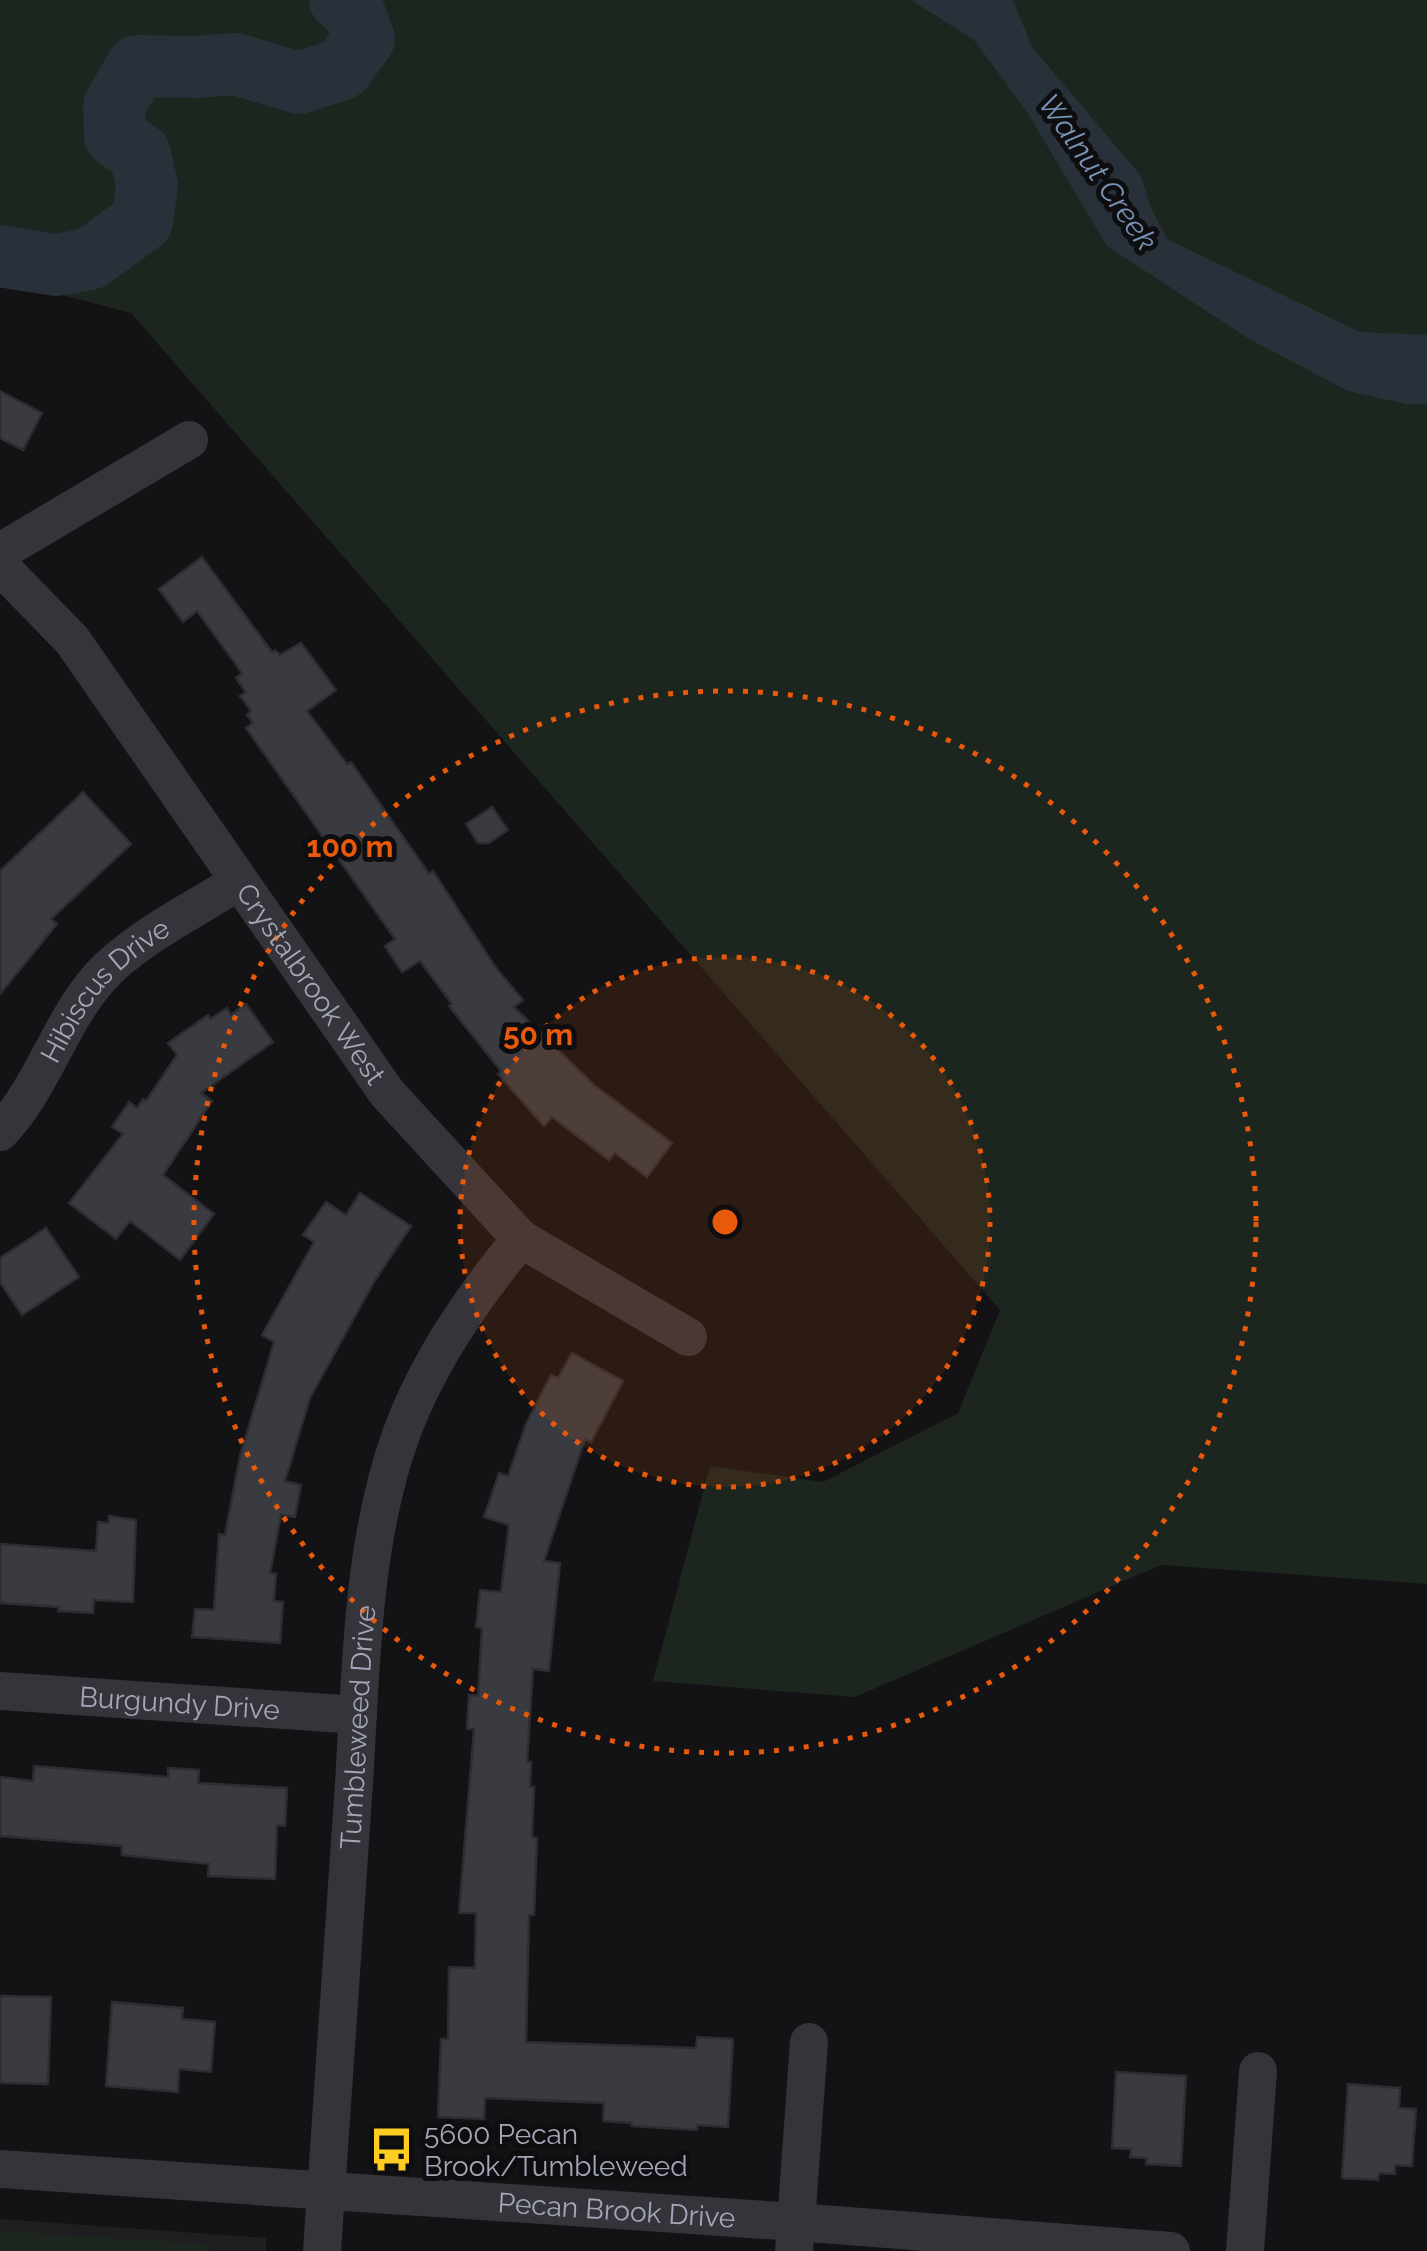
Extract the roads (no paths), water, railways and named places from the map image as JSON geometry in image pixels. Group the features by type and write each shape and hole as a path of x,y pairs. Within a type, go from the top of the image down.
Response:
{"street":[{"path":"0,552 189,440"},
{"name":"Crystalbrook West","path":"0,566 72,640 388,1092 521,1239 688,1337"},
{"name":"Hibiscus Drive","path":"0,1132 40,1078 99,978 123,956 239,882"},
{"name":"Tumbleweed Drive","path":"322,2251 358,1715 375,1533 403,1430 434,1365 493,1272 521,1239"},
{"name":"Burgundy Drive","path":"0,1691 358,1715"},
{"path":"795,2236 808,2042"},
{"path":"1245,2251 1258,2071"},
{"name":"Pecan Brook Drive","path":"0,2169 327,2191 795,2236 1171,2251"}],"water":[{"name":"Walnut Creek","path":"911,0 1013,0 1032,47 1141,176 1150,206 1167,239 1360,332 1427,335 1427,404 1406,404 1348,391 1249,339 1107,246 1027,112 974,40"}],"waterway":[{"path":"0,256 56,265 90,259 142,221 147,186 140,154 115,136 114,106 137,66 236,64 299,83 342,69 364,39 354,12 340,0"}],"place":[{"name":"5600 Pecan Brook/Tumbleweed","path":"391,2150"}]}
